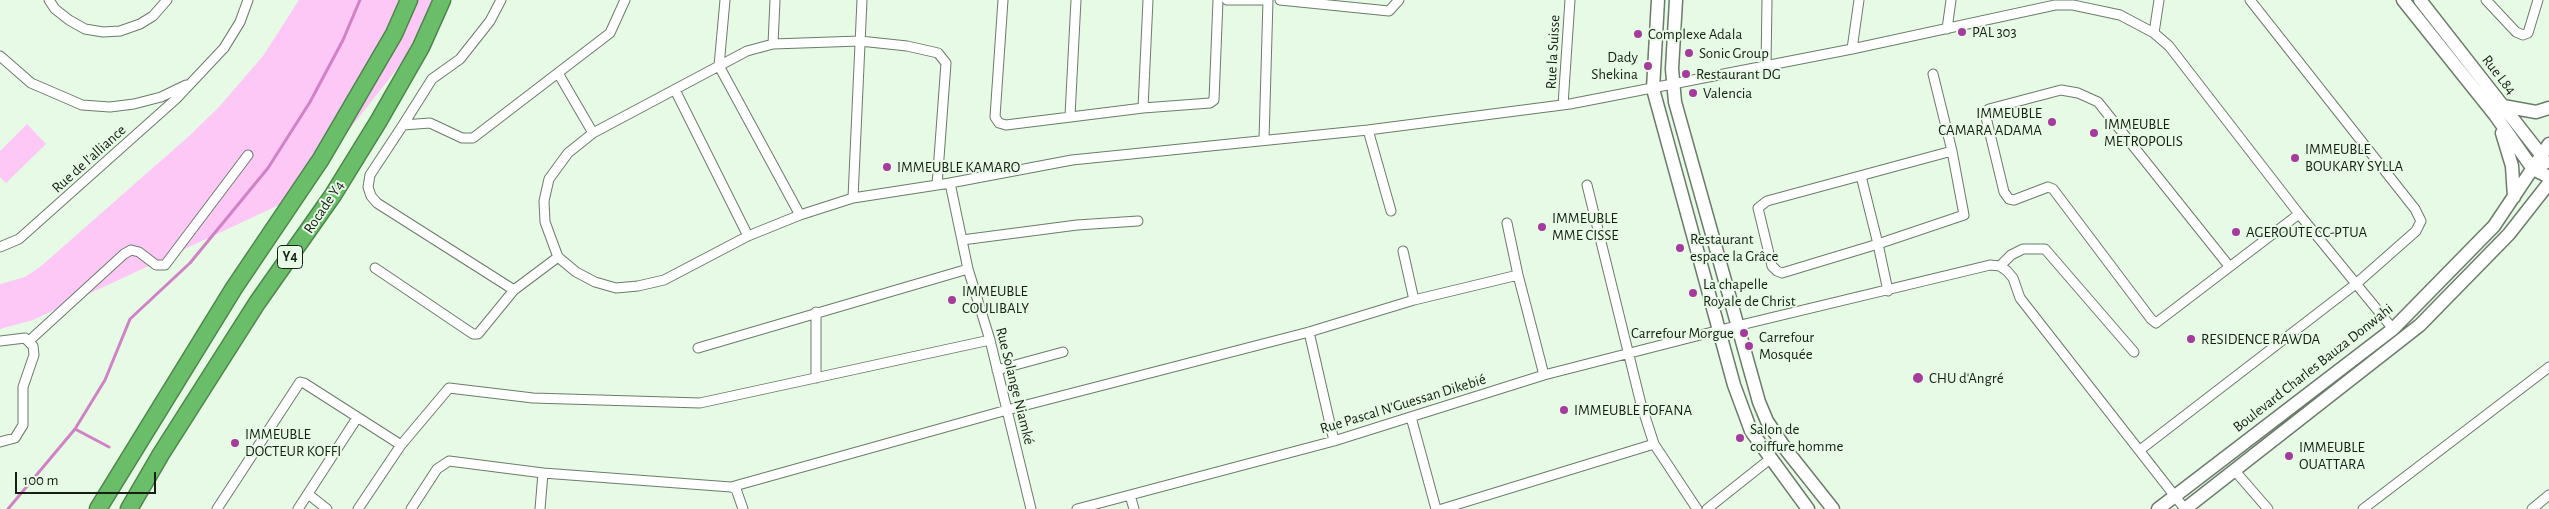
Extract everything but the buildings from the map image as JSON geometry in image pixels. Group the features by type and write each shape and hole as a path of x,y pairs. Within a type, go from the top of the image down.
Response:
{"highway":[{"name":"Rocade Y4","path":"98,509 228,296 321,159 394,34 409,0"},
{"name":"Rocade Y4","path":"129,509 161,454 256,303 334,194 421,47 442,0"}],"main road":[{"path":"1658,0 1652,89 1740,406 1751,431 1770,460 1808,509"},
{"path":"1676,0 1672,85 1687,151 1758,402 1766,421 1833,509"},
{"path":"2403,0 2499,110 2533,169 2549,177"},
{"name":"Rue L84","path":"2420,0 2499,110 2542,156 2549,172"},
{"path":"2499,110 2536,112 2549,108"},
{"path":"2499,110 2512,166 2514,197"},
{"name":"Boulevard Charles Bauza Donwahi","path":"2158,509 2394,328 2494,226 2549,144"},
{"name":"Boulevard Charles Bauza Donwahi","path":"2185,509 2420,325 2509,234 2549,183"},
{"path":"1789,485 1805,473"}],"street":[{"path":"49,0 55,9 69,20 85,29 103,32 120,31 140,24 153,16 167,0"},
{"path":"0,56 31,83 82,104 110,107 134,104 161,97 190,83 209,66 224,48 240,22 248,0"},
{"path":"501,0 490,21 460,59 432,79 370,175 368,187 371,196 377,203 514,290"},
{"path":"403,125 430,123 462,138 473,138 610,34 626,0"},
{"path":"725,0 720,66 800,215"},
{"path":"773,44 775,0"},
{"path":"853,198 862,0"},
{"path":"1003,0 996,117 999,123 1006,126 1070,116 1210,103 1214,100 1218,0"},
{"path":"1070,116 1076,0"},
{"path":"1143,108 1148,0"},
{"path":"1228,0 1264,0"},
{"path":"1264,140 1268,0"},
{"path":"1280,0 1389,11 1399,0"},
{"name":"Rue la Suisse","path":"1564,105 1570,0"},
{"path":"1766,66 1767,0"},
{"path":"1852,49 1859,0"},
{"path":"1947,29 1951,0"},
{"path":"2154,33 2160,0"},
{"path":"2140,450 2357,283 2416,232 2420,221 2415,209 2250,0"},
{"path":"2486,0 2516,32 2522,35 2528,32 2538,0"},
{"path":"937,185 946,63 938,53 907,46 860,41 773,44 747,51 593,133 568,153 549,179 544,201 545,222 558,257 576,272 595,282 616,288 638,286 664,280 748,236 800,215 853,198 950,183 1072,160 1368,130 1564,105 1852,49 1947,29 2055,2 2120,15 2154,33 2169,46 2299,214 2394,328"},
{"path":"558,73 593,133"},
{"path":"1933,74 1952,151 1964,216 1782,273 1772,266 1758,208 1767,201 1952,151"},
{"name":"Rue de l'alliance","path":"0,247 19,239 176,99 190,83"},
{"path":"675,90 748,236"},
{"path":"2228,266 2098,102 2078,93 2061,90 1989,109 1985,114 2004,192 2009,199 2014,200 2048,187 2053,189 2151,319 2156,323 2228,266 2299,214"},
{"path":"1368,130 1391,211"},
{"path":"29,341 124,254 132,250 139,252 156,264 165,265 248,155"},
{"path":"1861,176 1888,291"},
{"name":"Rue Solange Niamké","path":"950,183 968,269 990,340 1031,509"},
{"path":"1586,185 1641,404 1654,444 1697,509"},
{"path":"962,240 1077,225 1138,221"},
{"path":"1507,223 1544,375"},
{"path":"2134,352 2045,249 2024,248 2000,266 2013,278 2020,298 2185,509"},
{"path":"1403,251 1414,300"},
{"path":"375,268 473,334 478,334 514,290 558,257"},
{"name":"Rue Pascal N'Guessan Dikebié","path":"1077,509 1334,441 1544,375 1629,352 1990,266 2000,266"},
{"path":"698,348 968,269"},
{"path":"411,509 437,469 449,461 542,473 731,487 1007,410 1308,332 1414,300 1518,274"},
{"path":"816,312 816,378"},
{"path":"1308,332 1334,441"},
{"path":"0,341 25,338 29,341 34,354 24,386 23,425 15,438 0,442"},
{"path":"358,509 401,444 449,388 533,398 683,404 700,403 990,340"},
{"path":"997,370 1063,352"},
{"path":"2363,509 2549,368"},
{"path":"217,509 300,382 401,444"},
{"path":"1411,417 1436,509"},
{"path":"298,509 357,418"},
{"path":"1442,509 1654,444"},
{"path":"1706,509 1770,460"},
{"path":"2235,471 2268,509"},
{"path":"540,509 542,473"},
{"path":"731,487 736,489 743,509"},
{"path":"308,494 327,509"},
{"path":"1130,494 1134,509"},
{"path":"2534,508 2549,495"}],"shaded area":[{"path":"299,0 443,0 438,17 296,197 33,320 0,329 0,284 25,277 40,267 188,137 218,108 263,56"},
{"path":"27,124 46,144 6,183 0,177 0,151"}],"waterway":[{"path":"8,509 75,429 105,380 130,319 190,263 268,168 310,102 343,40 360,0"},
{"path":"75,429 109,447"}],"place":[{"name":"PAL 303","path":"1962,32"},
{"name":"Complexe Adala","path":"1638,34"},
{"name":"Sonic Group","path":"1689,53"},
{"name":"Dady Shekina","path":"1648,66"},
{"name":"Restaurant DG","path":"1686,74"},
{"name":"Valencia","path":"1693,93"},
{"name":"IMMEUBLE CAMARA ADAMA","path":"2052,122"},
{"name":"IMMEUBLE METROPOLIS","path":"2094,133"},
{"name":"IMMEUBLE BOUKARY SYLLA","path":"2295,158"},
{"name":"IMMEUBLE KAMARO","path":"887,167"},
{"name":"IMMEUBLE MME CISSE","path":"1542,227"},
{"name":"AGEROUTE CC-PTUA","path":"2236,232"},
{"name":"Restaurant espace la Grâce","path":"1680,248"},
{"name":"La chapelle Royale de Christ","path":"1693,293"},
{"name":"IMMEUBLE COULIBALY","path":"952,300"},
{"name":"Carrefour Morgue","path":"1744,333"},
{"name":"RESIDENCE RAWDA","path":"2191,339"},
{"name":"Carrefour Mosquée","path":"1749,346"},
{"name":"CHU d'Angré","path":"1918,378"},
{"name":"IMMEUBLE FOFANA","path":"1564,410"},
{"name":"Salon de coiffure homme","path":"1740,438"},
{"name":"IMMEUBLE DOCTEUR KOFFI","path":"235,443"},
{"name":"IMMEUBLE OUATTARA","path":"2289,456"}]}
